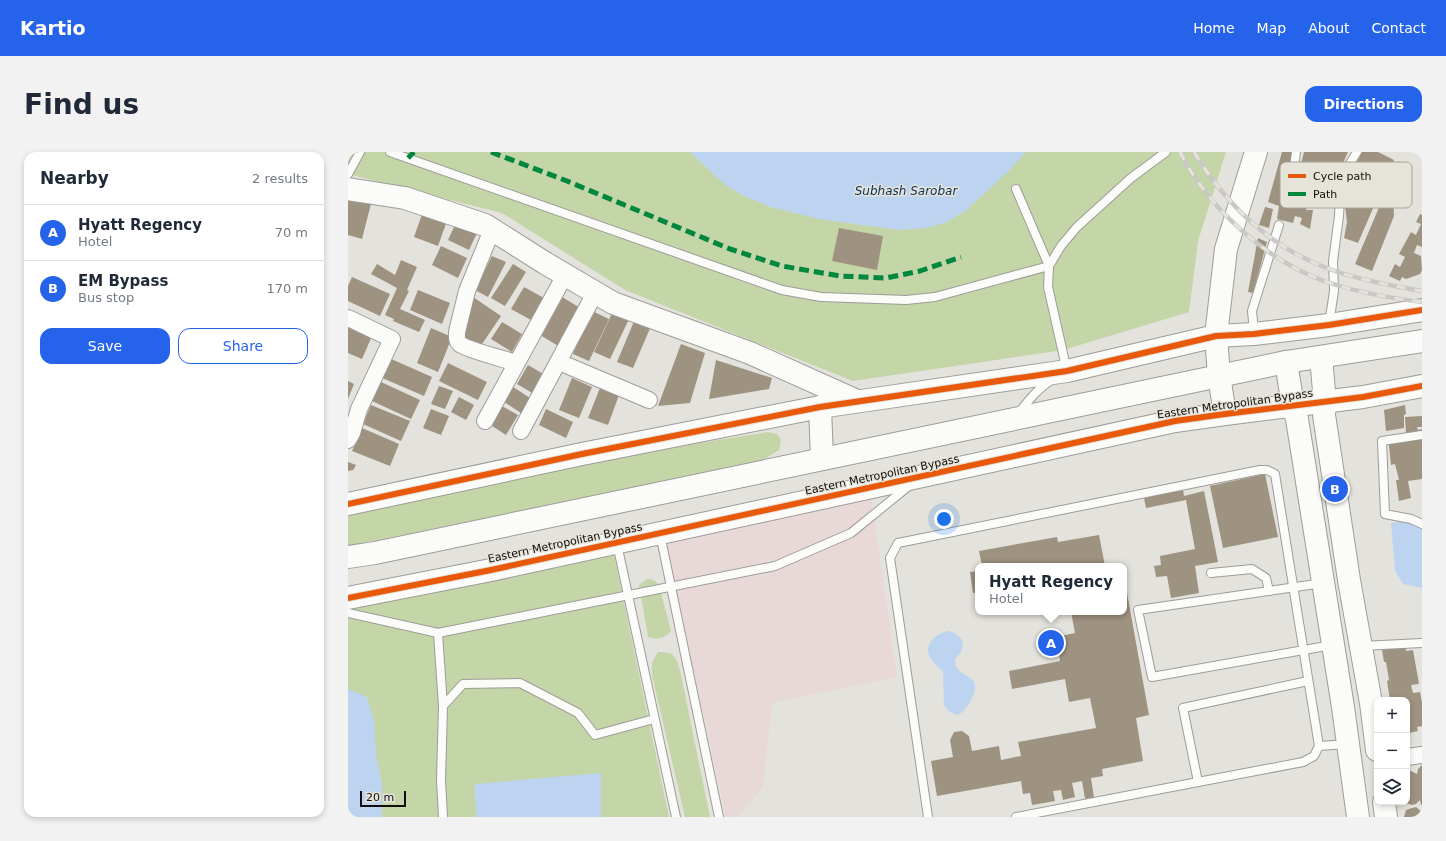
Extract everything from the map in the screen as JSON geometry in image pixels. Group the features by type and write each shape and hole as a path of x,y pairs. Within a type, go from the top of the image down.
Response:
{"main road":[{"path":"1226,414 1219,376 1216,336 1226,249 1256,152"},
{"path":"348,189 405,198 486,225 565,275 613,303 750,353 857,401"},
{"path":"348,504 582,454 820,407 1067,371 1216,336 1254,334 1329,325 1422,310"},
{"path":"348,557 399,548 1286,362 1422,341"},
{"path":"1320,357 1325,402 1324,415 1374,733"},
{"path":"1286,362 1293,406 1297,419 1333,645 1358,817"},
{"name":"Eastern Metropolitan Bypass","path":"348,598 491,570 1176,421 1363,397 1422,386"},
{"path":"820,407 822,459"},
{"path":"1384,805 1386,817"}],"street":[{"path":"492,230 467,291 457,332 457,339 460,344 469,348 516,363"},
{"path":"485,422 565,275"},
{"path":"521,431 595,293"},
{"path":"348,318 392,339 359,409 352,433 348,440"},
{"path":"559,362 649,400"},
{"path":"1410,757 1422,755"}],"lane":[{"path":"348,174 360,152"},
{"path":"390,152 782,290 821,297 906,300 935,297 1049,266 1061,246 1077,227 1131,178 1166,152"},
{"path":"1295,162 1296,152"},
{"path":"1351,162 1357,152"},
{"path":"1015,418 1038,390 1067,371 1048,287 1049,266 1016,189"},
{"path":"1329,325 1334,291 1333,261 1339,208"},
{"path":"1254,334 1252,311 1279,225"},
{"path":"1422,435 1382,441 1385,514 1411,519 1422,524"},
{"path":"928,817 890,558 898,543 1267,470 1275,474 1319,746 1314,756 1303,762 1016,817"},
{"path":"348,612 438,632 775,566 851,533 922,476"},
{"path":"660,533 719,817"},
{"path":"617,543 676,817"},
{"path":"1211,573 1252,568 1266,578 1269,591"},
{"path":"1323,583 1138,610 1152,677 1333,645"},
{"path":"438,632 443,706 441,780 443,817"},
{"path":"1361,646 1422,643"},
{"path":"1198,782 1183,708 1308,681"},
{"path":"443,706 463,684 520,683 578,714 595,735 654,719"},
{"path":"1319,746 1348,744"}],"shaded area":[{"path":"871,495 897,677 772,703 763,788 737,817 726,817 665,538"}],"green space":[{"path":"348,152 1226,152 1198,241 1189,312 1063,350 853,381 625,290 502,213 348,174"},
{"path":"768,432 777,434 781,440 779,450 762,460 650,485 348,546 348,515 643,452"},
{"path":"613,550 669,817 348,817 348,603"},
{"path":"647,579 654,580 659,585 671,631 666,636 661,638 648,637 639,585"},
{"path":"658,652 673,655 680,670 710,817 685,817 652,675 652,663"}],"water":[{"name":"Subhash Sarobar","path":"690,152 1026,152 1008,172 965,211 947,222 927,228 898,230 819,219 770,207 744,196 725,185"},
{"path":"1405,520 1422,529 1422,588 1403,584 1395,571 1391,523"},
{"path":"949,631 961,638 963,644 963,648 955,660 957,668 960,672 973,681 975,686 975,692 970,702 963,711 957,715 950,712 944,706 943,672 931,659 928,652 930,643 936,636"},
{"path":"348,689 367,697 374,721 376,755 382,784 382,817 348,817"},
{"path":"601,773 601,817 477,817 474,784"}],"building":[{"path":"1282,152 1292,152 1290,162 1280,162 1280,208 1306,208 1306,210 1313,210 1310,229 1300,224 1302,218 1295,216 1293,223 1277,219 1279,206 1268,202"},
{"path":"1304,152 1348,152 1344,162 1302,162"},
{"path":"1362,152 1378,152 1394,160 1393,162 1357,162"},
{"path":"348,195 373,196 362,239 348,235"},
{"path":"1265,207 1273,209 1269,228 1259,225"},
{"path":"1345,208 1373,208 1358,243 1344,238 1347,222"},
{"path":"1379,208 1394,208 1394,216 1372,271 1355,264"},
{"path":"424,209 448,218 438,246 414,237"},
{"path":"1420,214 1422,215 1422,247 1417,245 1414,253 1421,256 1422,270 1420,274 1406,279 1402,277 1400,281 1389,276 1395,264 1400,267 1405,257 1399,254 1411,232 1416,235 1421,224 1416,222"},
{"path":"456,223 477,233 469,250 448,240"},
{"path":"839,228 883,236 877,270 832,261"},
{"path":"1258,238 1267,242 1253,293 1248,292"},
{"path":"441,246 467,258 458,278 432,265"},
{"path":"492,256 506,262 488,297 475,290"},
{"path":"401,260 417,267 407,290 409,291 400,309 425,320 419,332 393,321 394,319 385,315 397,288 371,274 377,264 395,275"},
{"path":"513,264 526,272 505,306 491,298"},
{"path":"352,277 390,294 380,316 348,301 348,286"},
{"path":"524,287 544,298 531,320 511,309"},
{"path":"418,290 450,303 442,324 410,310"},
{"path":"473,297 501,316 480,347 462,338"},
{"path":"562,297 582,309 560,347 540,335"},
{"path":"614,309 630,317 610,359 594,352"},
{"path":"592,311 609,319 589,361 573,354"},
{"path":"635,319 651,326 633,368 617,362"},
{"path":"502,322 522,334 512,352 491,339"},
{"path":"348,326 372,336 362,359 348,353"},
{"path":"431,328 452,337 438,372 417,363"},
{"path":"681,344 705,353 690,403 658,406"},
{"path":"389,358 432,377 424,396 380,377"},
{"path":"716,360 772,378 769,389 709,399"},
{"path":"448,363 487,382 478,400 439,381"},
{"path":"528,365 545,375 534,394 517,384"},
{"path":"572,378 592,387 579,418 559,410"},
{"path":"348,381 354,384 348,399"},
{"path":"381,382 420,400 411,419 372,401"},
{"path":"510,385 530,398 521,413 501,400"},
{"path":"439,386 453,391 445,409 431,404"},
{"path":"600,388 619,395 608,425 588,418"},
{"path":"459,397 474,405 466,420 451,412"},
{"path":"371,405 410,421 401,441 363,424"},
{"path":"500,405 518,415 506,435 489,424"},
{"path":"1405,405 1406,414 1404,415 1404,428 1386,431 1384,410"},
{"path":"431,409 449,416 441,435 423,428"},
{"path":"546,409 573,422 566,438 539,425"},
{"path":"1422,416 1422,427 1417,427 1418,430 1422,429 1422,479 1408,481 1411,498 1399,501 1396,480 1399,480 1395,464 1391,465 1388,436 1406,433 1405,417"},
{"path":"362,428 399,444 390,466 352,451"},
{"path":"348,462 356,465 353,470 348,471"},
{"path":"1265,474 1278,537 1223,548 1210,486"},
{"path":"1183,490 1184,496 1204,491 1218,562 1195,566 1199,593 1171,598 1167,576 1156,577 1154,566 1161,565 1160,556 1195,549 1186,500 1146,508 1144,498"},
{"path":"1099,535 1104,563 981,563 979,551 1057,537 1058,542"},
{"path":"975,571 975,593 973,593 970,572"},
{"path":"1127,593 1149,715 1136,718 1143,761 1102,769 1103,776 1091,778 1094,798 1085,799 1082,781 1072,783 1075,797 1063,800 1061,790 1053,791 1055,801 1032,805 1030,793 1023,794 1021,781 937,796 931,761 953,757 950,740 954,732 962,731 969,736 972,751 999,746 1001,760 1021,756 1018,742 1096,728 1090,698 1069,702 1065,679 1012,689 1009,671 1060,661 1056,637 1075,633 1072,615 1127,615"},
{"path":"1406,647 1406,651 1413,650 1419,684 1411,685 1413,693 1420,692 1422,703 1422,726 1417,727 1418,731 1410,733 1410,697 1390,697 1387,681 1389,680 1382,650"},
{"path":"1422,765 1422,805 1420,800 1416,804 1412,805 1410,804 1410,770 1417,774 1418,769"},
{"path":"1416,807 1422,812 1422,817 1404,817 1406,810"}],"railway":[{"path":"1180,152 1206,193 1223,212 1260,246 1281,260 1302,272 1336,285 1397,299 1422,302"},
{"path":"1194,152 1206,171 1234,205 1266,234 1284,247 1324,267 1348,275 1422,291"}],"marked path":[{"path":"408,158 414,152"},
{"path":"491,152 567,181 730,249 782,266 840,276 886,278 920,271 961,257"}],"cycle path":[{"path":"348,504 582,454 820,407 1067,371 1216,336 1254,334 1329,325 1422,310"},
{"path":"348,598 491,570 1175,421 1363,397 1422,386"}],"place":[{"name":"EM Bypass","path":"1335,489"},
{"name":"Hyatt Regency","path":"1051,643"}]}
